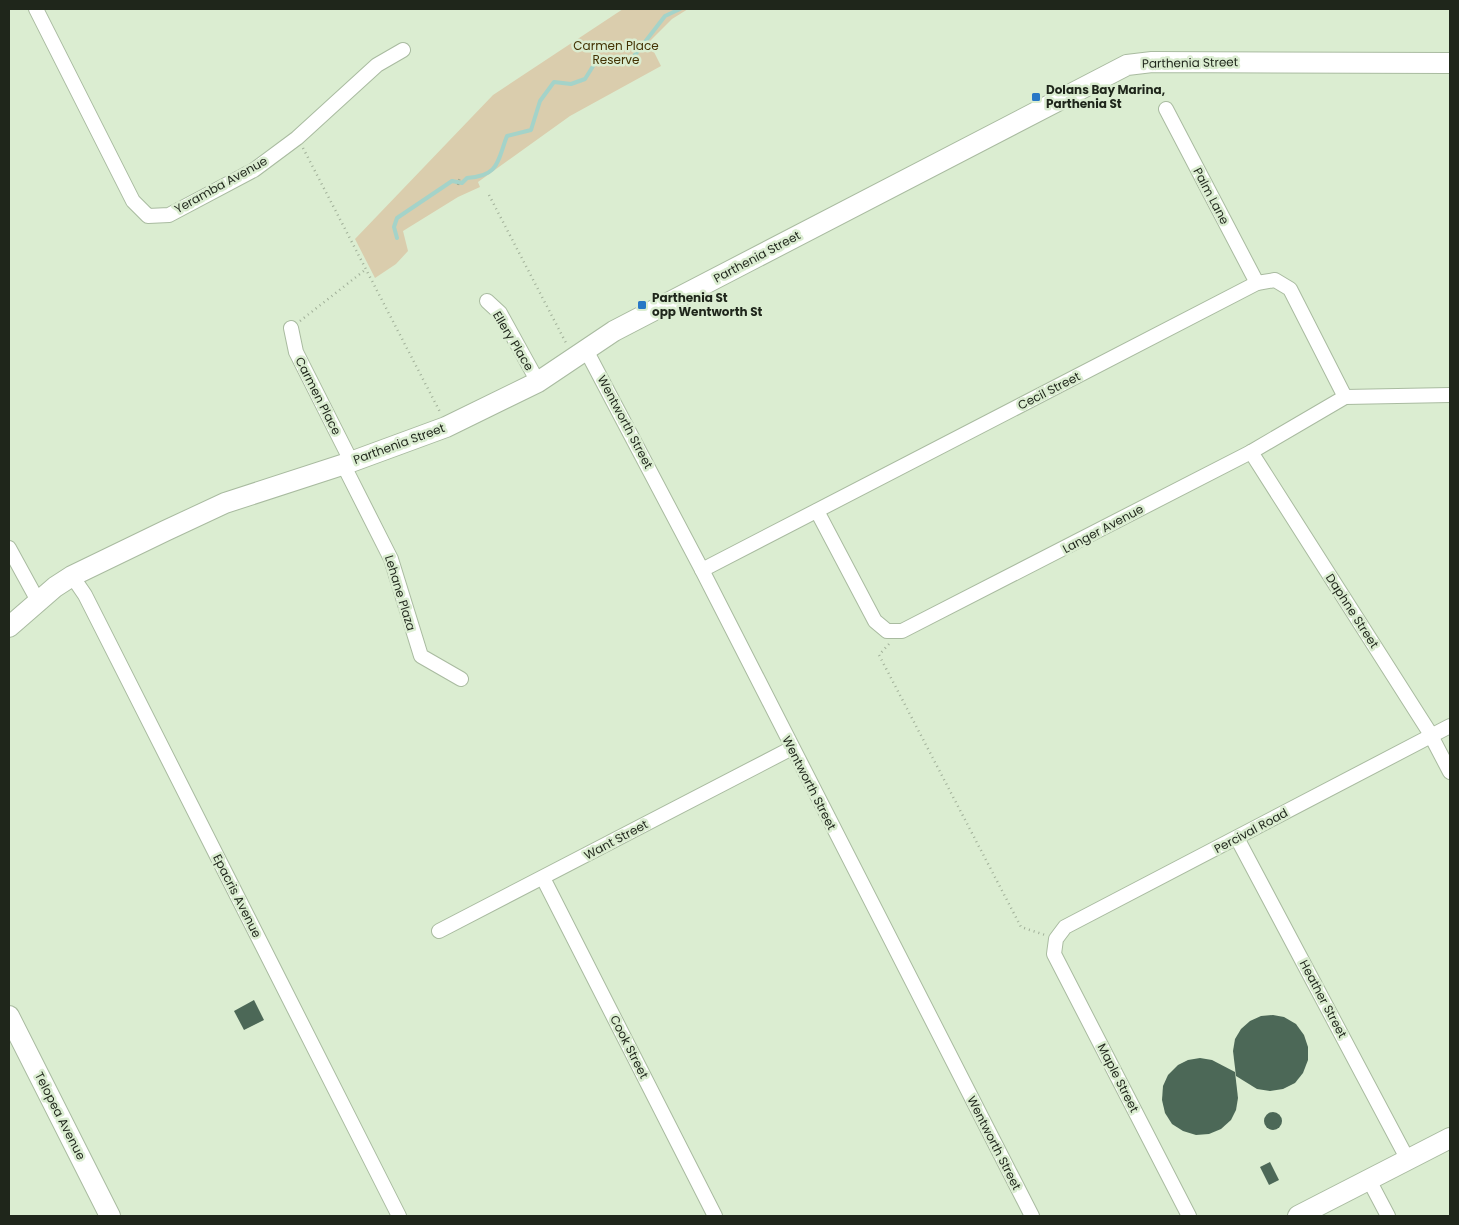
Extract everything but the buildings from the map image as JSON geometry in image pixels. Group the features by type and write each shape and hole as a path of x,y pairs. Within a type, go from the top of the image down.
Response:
{"street":[{"name":"Yeramba Avenue","path":"36,9 133,201 148,216 169,215 254,170 297,138 378,65 404,50"},
{"name":"Parthenia Street","path":"9,627 38,601 72,576 225,503 348,463 446,427 538,382 614,331 1126,64 1152,62 1450,63"},
{"name":"Palm Lane","path":"1166,109 1257,283"},
{"name":"Cecil Street","path":"702,570 1257,283 1275,280 1290,289 1345,397"},
{"name":"Ellery Place","path":"487,301 500,313 538,382"},
{"name":"Carmen Place","path":"291,328 296,352 348,455 348,463"},
{"name":"Wentworth Street","path":"580,354 702,570 1032,1216"},
{"name":"Langer Avenue","path":"902,631 1251,452 1345,397 1450,395"},
{"name":"Daphne Street","path":"1251,452 1432,736 1450,772"},
{"name":"Lehane Plaza","path":"348,463 346,470 391,559 420,656 461,679"},
{"path":"817,510 876,621 887,631 902,631"},
{"path":"9,548 38,601"},
{"name":"Epacris Avenue","path":"72,576 84,595 399,1216"},
{"name":"Percival Road","path":"1056,939 1065,928 1450,726"},
{"name":"Want Street","path":"439,931 792,748"},
{"name":"Heather Street","path":"1238,838 1408,1160"},
{"name":"Cook Street","path":"543,878 715,1216"},
{"name":"Maple Street","path":"1056,939 1054,954 1189,1216"},
{"name":"Telopea Avenue","path":"9,1016 110,1216"},
{"path":"1298,1216 1450,1138"},
{"path":"1369,1180 1388,1216"}],"path":[{"path":"297,138 446,427"},
{"path":"458,186 460,176"},
{"path":"489,195 580,354"},
{"path":"291,328 365,270"},
{"path":"902,631 879,655 1020,927 1056,939"}],"green space":[{"name":"Carmen Place Reserve","path":"623,9 688,9 672,19 649,42 661,66 570,116 478,182 480,187 458,197 403,231 408,251 396,264 375,278 355,239 493,95"}],"waterway":[{"path":"397,238 394,227 397,218 452,181 462,183 467,178 477,177 491,171 498,160 507,136 531,130 540,101 554,82 571,84 585,79 595,63 605,60 631,60 665,16 680,9"}],"place":[{"name":"Dolans Bay Marina, Parthenia St","path":"1036,97"},
{"name":"Parthenia St opp Wentworth St","path":"642,305"}]}
